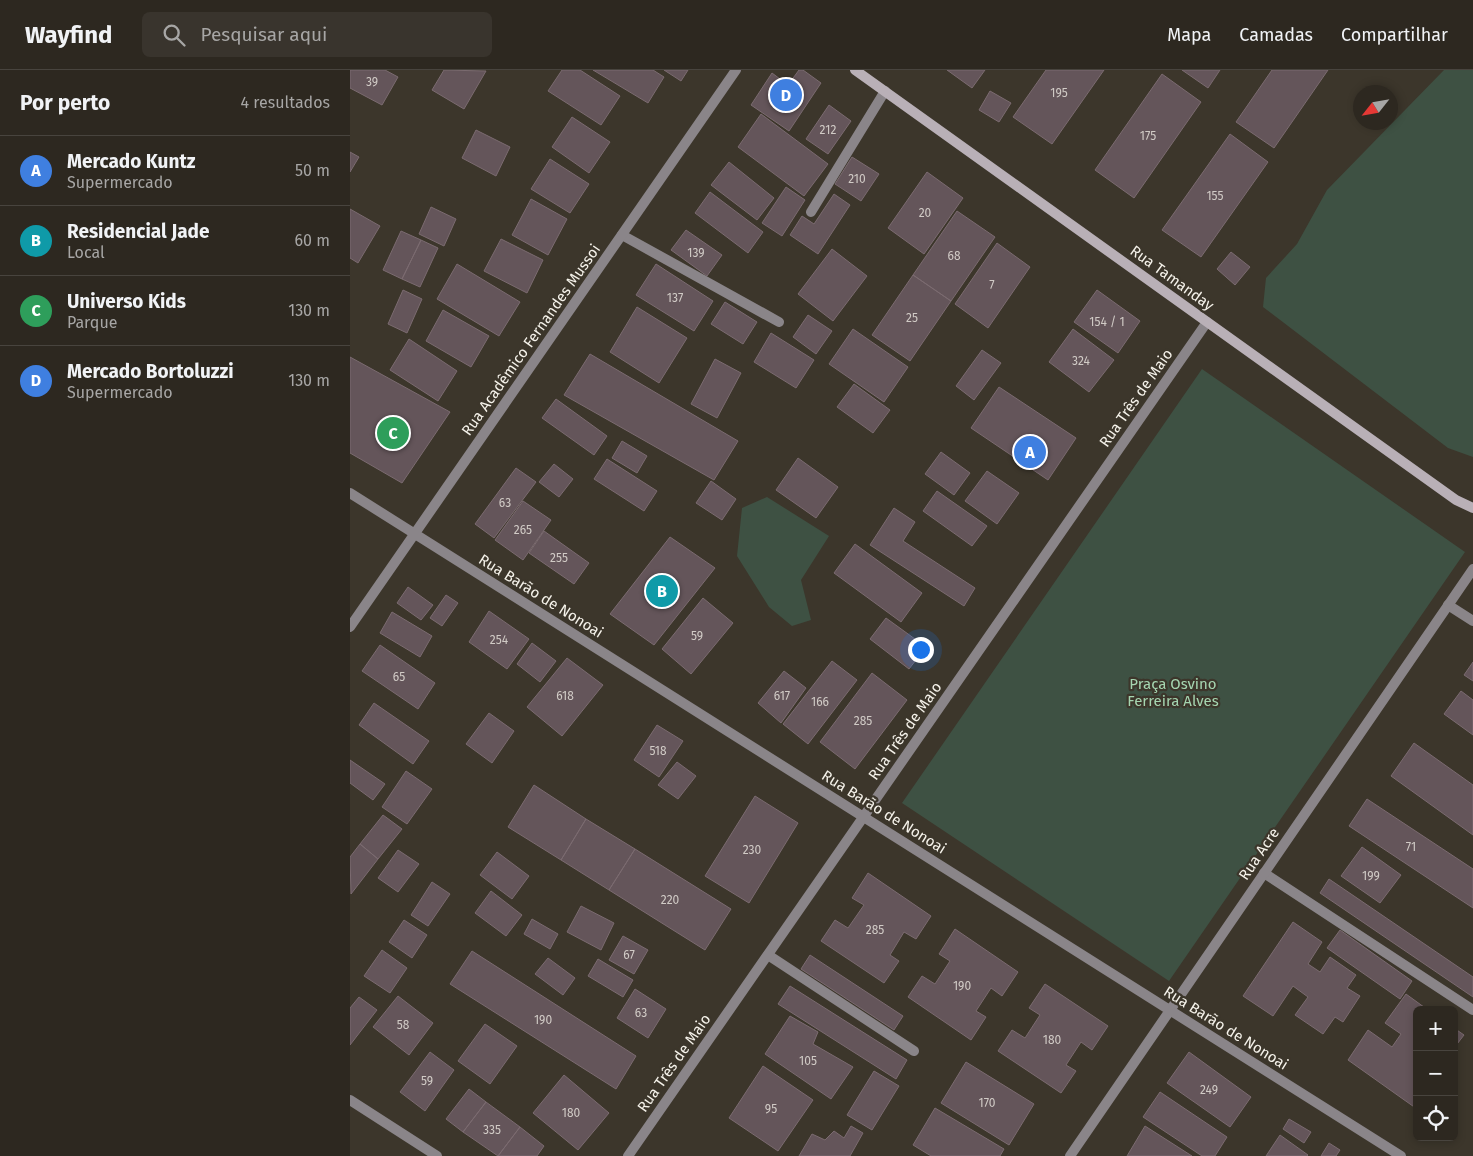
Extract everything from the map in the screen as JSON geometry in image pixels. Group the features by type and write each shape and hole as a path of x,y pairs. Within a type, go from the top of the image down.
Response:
{"street":[{"name":"Rua Acadêmico Fernandes Mussoi","path":"350,627 736,70"},
{"name":"Rua Tamanday","path":"855,70 1456,500 1473,508"},
{"path":"811,212 885,91"},
{"path":"622,235 779,322"},
{"name":"Rua Três de Maio","path":"628,1156 1207,322"},
{"name":"Rua Barão de Nonoai","path":"350,493 1402,1156"},
{"name":"Rua Acre","path":"1070,1156 1473,569"},
{"path":"1448,605 1473,621"},
{"path":"1264,873 1473,1010"},
{"path":"768,954 914,1051"},
{"path":"350,1100 437,1156"}],"green space":[{"path":"1444,70 1473,70 1473,457 1448,448 1263,307 1266,278 1297,244 1327,190 1386,130 1398,130 1398,117"},
{"name":"Praça Osvino Ferreira Alves","path":"1202,369 1465,552 1169,981 902,803"},
{"path":"767,497 829,536 801,580 811,620 792,626 769,607 737,556 742,508"}],"building":[{"path":"350,70 385,70 398,77 382,105 350,88"},
{"path":"444,70 486,71 464,109 432,90"},
{"path":"562,70 580,70 620,96 601,125 548,91"},
{"path":"593,70 653,70 664,77 648,103"},
{"path":"664,70 688,70 681,81"},
{"path":"799,70 803,70 821,83 789,131 751,105 772,73 788,85"},
{"path":"947,70 985,70 972,88"},
{"path":"1046,70 1104,70 1052,144 1013,117"},
{"path":"1182,70 1220,70 1208,88"},
{"path":"1272,70 1328,70 1274,148 1236,122"},
{"path":"1162,74 1201,102 1134,198 1095,170"},
{"path":"990,91 1011,103 999,122 979,110"},
{"path":"829,105 851,121 828,154 806,139"},
{"path":"761,114 828,164 804,196 738,147"},
{"path":"572,117 610,142 589,173 552,147"},
{"path":"476,130 510,147 496,176 462,158"},
{"path":"1230,134 1268,162 1201,257 1162,230"},
{"path":"350,152 359,157 350,172"},
{"path":"852,157 879,174 861,201 835,184"},
{"path":"550,159 589,184 570,213 531,189"},
{"path":"729,162 774,198 757,220 711,185"},
{"path":"927,172 963,198 924,254 888,228"},
{"path":"786,187 805,200 782,236 762,223"},
{"path":"710,192 763,232 748,253 695,213"},
{"path":"834,194 850,205 818,254 790,235 802,216 814,224"},
{"path":"531,199 567,219 548,255 512,235"},
{"path":"431,207 456,219 444,246 419,234"},
{"path":"350,209 380,226 358,263 350,258"},
{"path":"957,211 995,237 951,301 913,275"},
{"path":"686,230 722,255 707,276 671,250"},
{"path":"401,231 421,240 402,279 383,270"},
{"path":"501,239 543,260 527,293 484,271"},
{"path":"421,240 438,248 420,287 402,279"},
{"path":"997,243 1030,267 988,328 955,304"},
{"path":"832,249 867,276 833,321 798,294"},
{"path":"1231,252 1250,267 1235,285 1217,269"},
{"path":"457,264 520,302 499,336 437,299"},
{"path":"656,264 713,301 694,331 636,295"},
{"path":"913,275 951,301 910,361 872,335"},
{"path":"403,290 422,299 407,333 388,324"},
{"path":"1097,290 1140,321 1118,353 1074,322"},
{"path":"725,302 757,322 743,344 711,324"},
{"path":"637,307 687,338 659,383 610,352"},
{"path":"443,310 489,336 471,367 426,341"},
{"path":"808,315 832,331 816,354 793,337"},
{"path":"853,329 908,367 884,402 829,364"},
{"path":"1073,329 1114,360 1089,392 1049,362"},
{"path":"771,333 814,360 796,388 754,362"},
{"path":"409,339 457,371 438,401 390,370"},
{"path":"982,350 1001,363 974,400 956,386"},
{"path":"590,354 738,441 714,480 564,395"},
{"path":"350,357 450,412 402,483 350,453"},
{"path":"715,359 741,373 717,418 691,404"},
{"path":"854,384 890,410 873,433 837,407"},
{"path":"999,387 1076,438 1048,480 971,428"},
{"path":"556,399 607,436 594,455 542,418"},
{"path":"622,441 647,456 637,473 612,458"},
{"path":"941,452 970,473 954,495 925,474"},
{"path":"798,458 838,487 816,518 776,490"},
{"path":"607,459 657,491 644,511 594,479"},
{"path":"554,464 573,479 559,497 539,482"},
{"path":"516,468 536,482 494,538 475,524"},
{"path":"987,471 1019,493 997,524 965,501"},
{"path":"711,481 736,499 722,520 696,503"},
{"path":"937,491 987,526 972,546 923,511"},
{"path":"523,501 551,520 523,560 495,540"},
{"path":"894,508 915,522 903,541 975,588 964,606 870,545"},
{"path":"544,531 589,563 574,584 529,553"},
{"path":"670,537 715,568 654,645 610,614"},
{"path":"855,544 922,593 901,622 834,573"},
{"path":"408,587 433,605 421,620 397,603"},
{"path":"446,595 458,603 442,626 430,618"},
{"path":"703,598 733,623 691,674 662,649"},
{"path":"489,611 529,639 507,669 469,642"},
{"path":"392,612 432,636 420,657 380,633"},
{"path":"886,618 926,647 909,669 870,639"},
{"path":"532,643 556,661 540,682 517,664"},
{"path":"380,645 435,683 418,709 362,671"},
{"path":"567,658 603,685 562,736 527,707"},
{"path":"832,661 857,680 808,744 783,724"},
{"path":"1473,662 1473,681 1464,675"},
{"path":"784,671 806,688 781,723 758,703"},
{"path":"872,673 907,700 855,769 820,742"},
{"path":"1461,691 1473,700 1473,735 1444,714"},
{"path":"374,703 429,741 413,764 359,725"},
{"path":"489,713 514,731 492,763 466,744"},
{"path":"657,725 683,741 659,777 634,760"},
{"path":"1414,743 1473,785 1473,835 1391,776"},
{"path":"350,760 385,784 373,800 350,783"},
{"path":"677,762 696,776 678,799 658,785"},
{"path":"406,771 432,789 407,824 382,807"},
{"path":"534,785 586,819 561,860 508,827"},
{"path":"755,796 798,823 749,903 705,876"},
{"path":"1367,799 1473,869 1473,908 1349,826"},
{"path":"383,815 402,829 378,859 360,844"},
{"path":"586,819 635,849 609,890 561,860"},
{"path":"360,844 378,859 351,894 350,857"},
{"path":"1362,847 1401,875 1380,903 1341,876"},
{"path":"635,849 731,909 705,950 609,890"},
{"path":"398,850 419,864 398,892 378,878"},
{"path":"497,852 529,876 512,899 480,875"},
{"path":"868,873 931,916 916,939 904,932 890,955 899,961 884,983 821,941 835,920 848,928 864,905 852,898"},
{"path":"1329,879 1473,977 1473,997 1320,893"},
{"path":"432,882 450,894 428,926 411,915"},
{"path":"491,891 522,915 506,936 475,913"},
{"path":"581,906 614,923 601,950 567,932"},
{"path":"532,919 558,934 550,949 524,934"},
{"path":"404,920 427,935 412,958 389,942"},
{"path":"1293,922 1322,942 1308,964 1320,972 1330,957 1356,975 1347,988 1360,996 1343,1022 1335,1017 1323,1034 1295,1015 1308,997 1293,986 1273,1016 1243,996"},
{"path":"955,929 1018,972 1002,996 991,988 976,1011 986,1017 971,1040 908,997 922,976 935,984 950,961 939,954"},
{"path":"1340,930 1412,981 1400,999 1327,948"},
{"path":"623,936 648,950 634,974 609,960"},
{"path":"382,950 407,968 390,993 364,976"},
{"path":"472,951 636,1056 616,1089 450,984"},
{"path":"810,955 903,1016 894,1030 801,969"},
{"path":"548,958 575,978 563,995 535,974"},
{"path":"598,959 633,980 623,997 588,976"},
{"path":"1045,984 1108,1026 1092,1050 1081,1042 1066,1065 1076,1071 1061,1093 998,1051 1012,1030 1025,1038 1040,1015 1029,1008"},
{"path":"790,986 907,1060 896,1079 778,1004"},
{"path":"635,989 666,1009 648,1038 617,1018"},
{"path":"1406,994 1422,1006 1413,1006 1413,1106 1348,1060 1368,1030 1392,1047 1401,1034 1385,1023"},
{"path":"398,996 433,1023 409,1055 373,1027"},
{"path":"359,997 377,1010 350,1045 350,1008"},
{"path":"790,1016 818,1032 813,1044 853,1067 831,1099 765,1054"},
{"path":"485,1024 517,1046 490,1084 458,1061"},
{"path":"1458,1031 1464,1035 1458,1043"},
{"path":"430,1052 454,1070 425,1111 400,1092"},
{"path":"1189,1052 1251,1097 1230,1127 1167,1083"},
{"path":"966,1062 1034,1104 1009,1145 941,1103"},
{"path":"763,1066 813,1100 778,1151 729,1118"},
{"path":"874,1071 899,1086 872,1130 847,1115"},
{"path":"564,1075 609,1113 578,1150 533,1113"},
{"path":"469,1089 486,1102 463,1132 446,1119"},
{"path":"1160,1092 1227,1137 1215,1156 1202,1156 1143,1117"},
{"path":"486,1102 520,1127 498,1156 463,1132"},
{"path":"935,1108 1004,1149 1000,1156 931,1156 913,1145"},
{"path":"1289,1119 1311,1132 1304,1143 1283,1129"},
{"path":"851,1126 863,1133 850,1156 799,1156 812,1134 825,1140 834,1131 844,1138"},
{"path":"1145,1126 1192,1156 1127,1156"},
{"path":"520,1127 544,1146 537,1156 498,1156"},
{"path":"1280,1135 1308,1155 1266,1156"},
{"path":"1329,1143 1340,1150 1336,1156 1321,1156"}],"place":[{"name":"Mercado Bortoluzzi","path":"786,95"},
{"name":"Universo Kids","path":"393,433"},
{"name":"Mercado Kuntz","path":"1030,452"},
{"name":"Residencial Jade","path":"662,591"}]}
